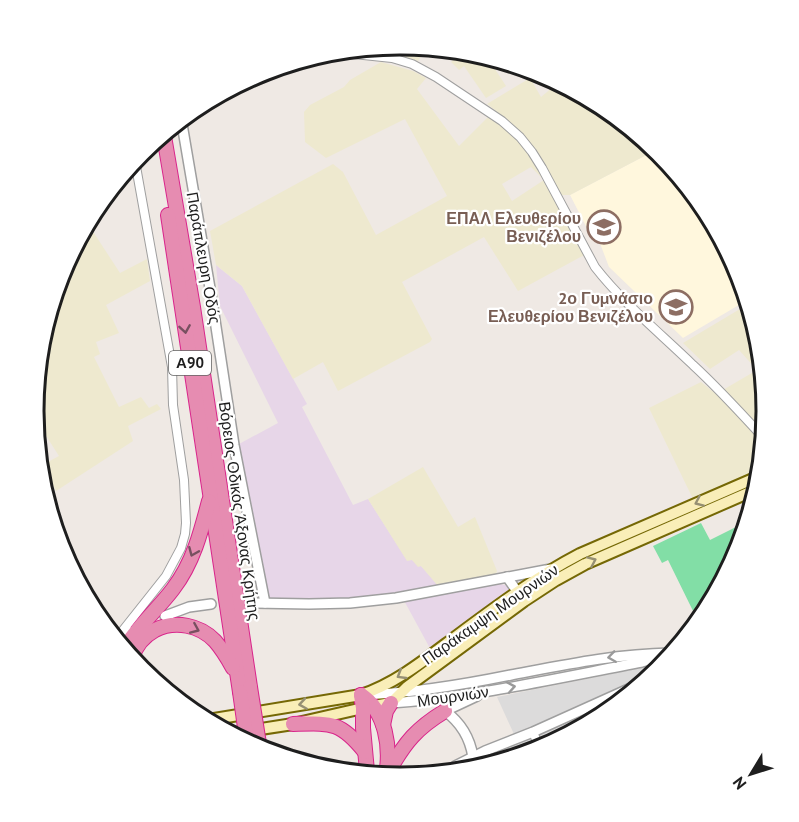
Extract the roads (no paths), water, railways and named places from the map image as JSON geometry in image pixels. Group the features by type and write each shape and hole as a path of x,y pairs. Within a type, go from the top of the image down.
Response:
{"highway":[{"name":"Βόρειος Οδικός Άξονας Κρήτης","path":"165,143 193,307 245,689 247,733"},
{"name":"Βόρειος Οδικός Άξονας Κρήτης","path":"157,150 237,674 245,689 257,737"},
{"path":"124,636 174,588 182,576 195,548 210,496"},
{"path":"135,649 137,645 152,632 169,625 185,625 195,628 214,640 237,674"},
{"path":"383,725 386,711 395,698"},
{"path":"366,765 363,728 365,703 377,711 383,725 388,755 387,766"},
{"path":"391,767 411,737 421,727 445,711"},
{"path":"293,724 335,725 350,736 365,752"}],"main road":[{"name":"Παράκαμψη Μουρνιών","path":"365,703 373,691 413,668 517,591 553,568 580,554 749,481"},
{"name":"Παράκαμψη Μουρνιών","path":"395,698 524,601 556,580 585,564 745,494"},
{"name":"Μουρνιών","path":"245,731 293,724 365,703 395,698"},
{"path":"220,718 365,703"}],"street":[{"path":"374,56 412,64 436,77 502,121 520,136 542,168 595,267 623,299 719,389 755,429"},
{"name":"Παράπλευρη Οδός","path":"183,129 232,435 265,603"},
{"path":"124,636 166,576 181,548 186,523 183,470 172,396 172,367 137,171"},
{"path":"250,603 350,603 396,598 553,568"},
{"path":"507,577 524,601"},
{"path":"165,616 189,607 211,604"},
{"name":"Μουρνιών","path":"365,703 573,663 640,653 660,653"},
{"name":"Μουρνιών","path":"395,698 417,701 486,692 656,657"},
{"path":"445,711 486,692"},
{"path":"445,711 453,716 466,735 473,757"},
{"path":"466,761 487,755 533,732 588,712"},
{"path":"533,732 536,740"}],"place":[{"name":"ΕΠΑΛ Ελευθερίου Βενιζέλου","path":"604,227"},
{"name":"2ο Γυμνάσιο Ελευθερίου Βενιζέλου","path":"676,307"}]}
